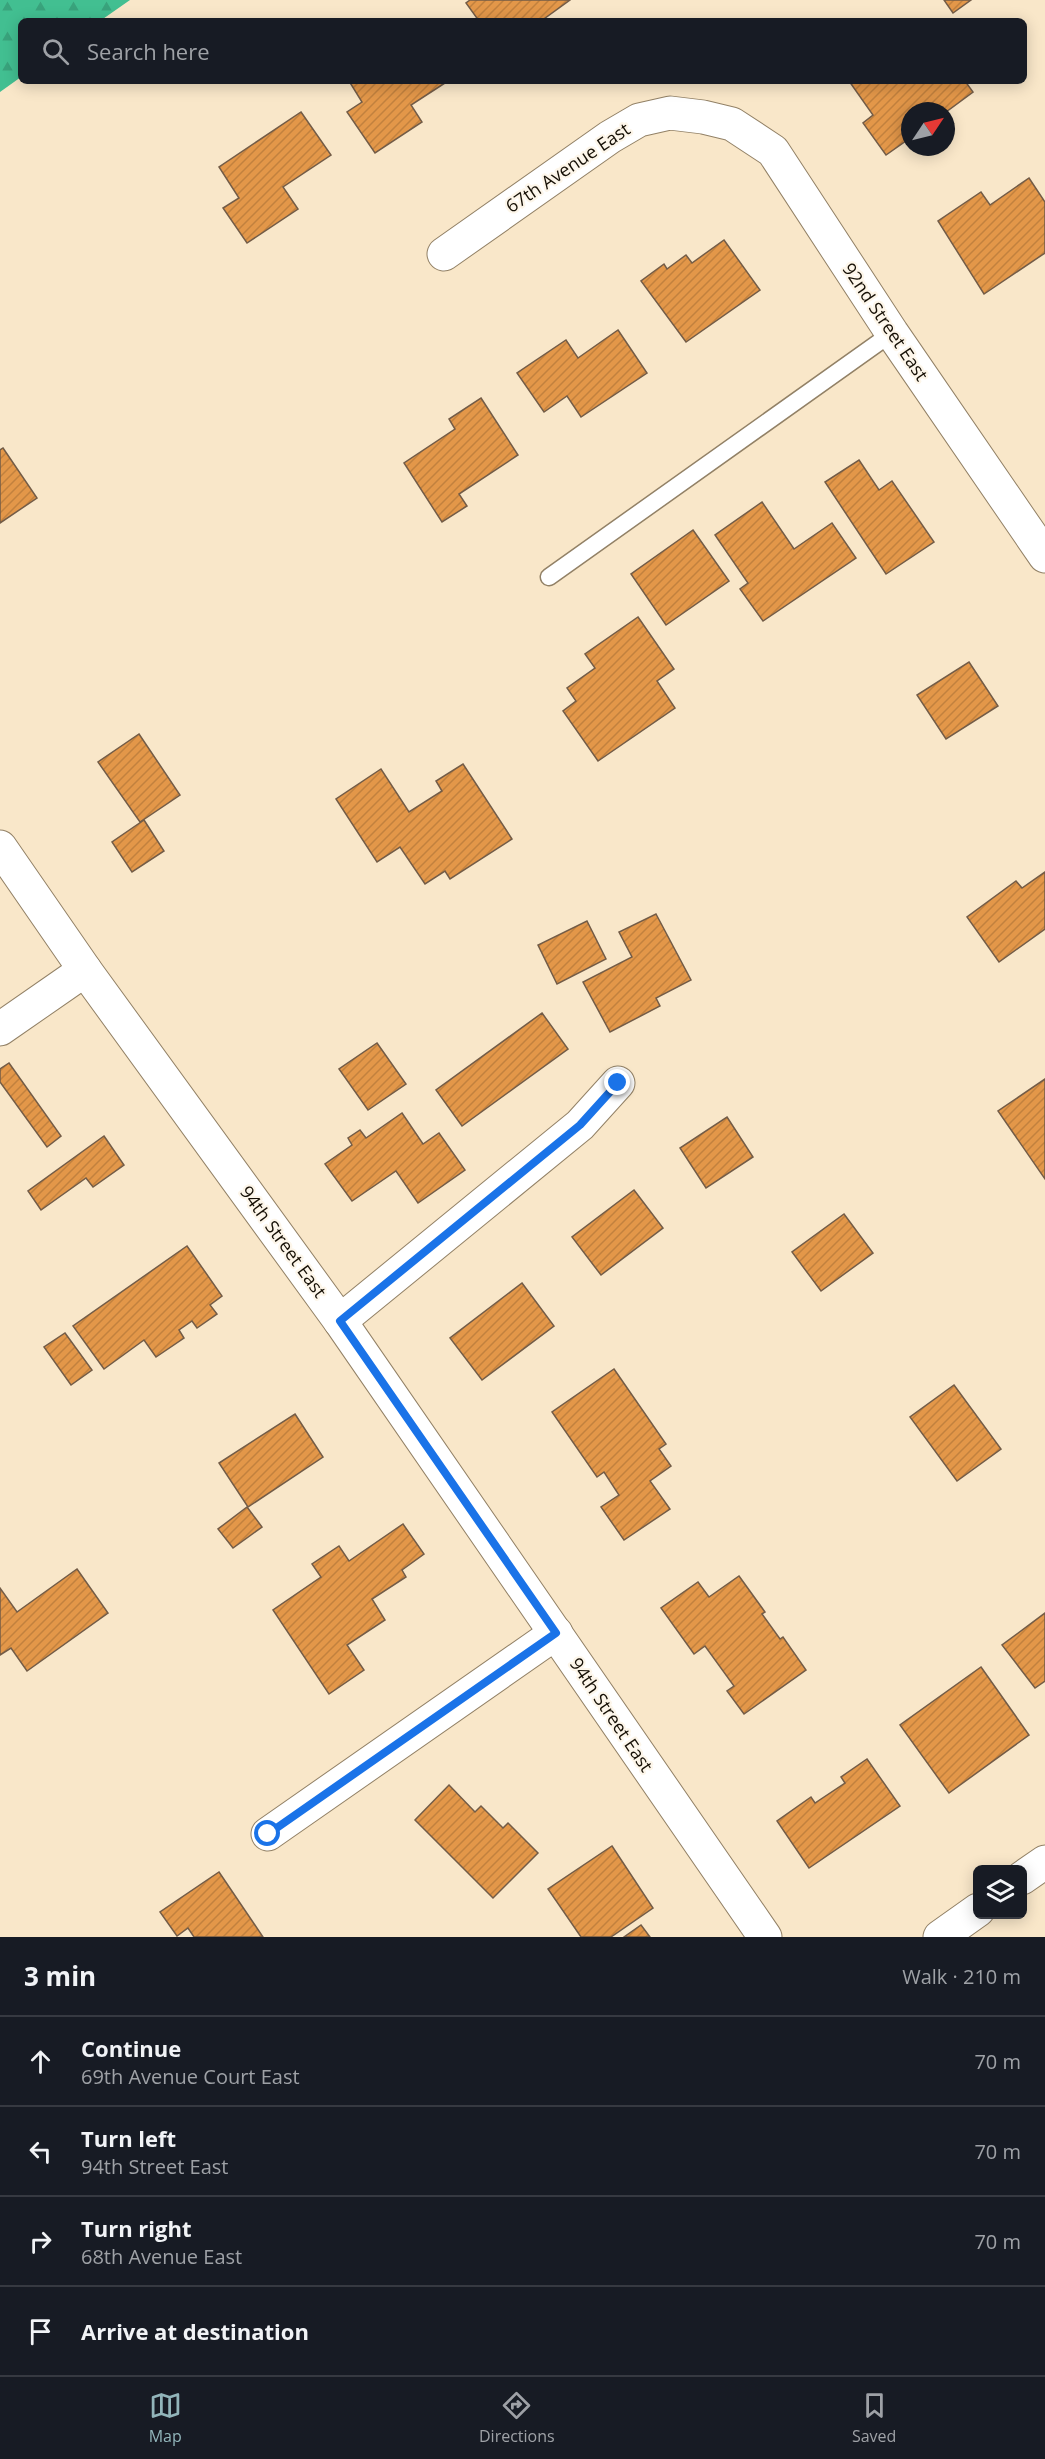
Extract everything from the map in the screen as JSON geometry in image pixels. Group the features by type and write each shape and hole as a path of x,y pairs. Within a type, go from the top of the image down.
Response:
{"street":[{"name":"67th Avenue East","path":"444,254 610,137 639,120 670,113 704,117"},
{"name":"92nd Street East","path":"704,117 732,124 772,151 892,333 1045,556"},
{"name":"94th Street East","path":"0,847 85,970 340,1321 765,1937"},
{"path":"0,1029 85,970"},
{"path":"340,1321 580,1125 618,1083"},
{"path":"268,1834 556,1633"},
{"path":"1027,1875 1045,1862"},
{"path":"940,1937 973,1914"}],"lane":[{"path":"549,577 892,333"}],"green space":[{"path":"0,0 130,0 104,18 18,18 18,79 0,92"}],"building":[{"path":"470,0 570,0 545,18 477,18 466,3"},
{"path":"944,0 971,0 953,13"},
{"path":"351,84 443,84 411,105 422,122 375,153 347,112 362,102"},
{"path":"851,84 967,84 973,92 955,105 955,102 901,102 901,144 886,155 863,123 873,115"},
{"path":"301,112 331,155 283,187 298,209 247,243 223,208 239,198 219,167"},
{"path":"1029,178 1045,202 1045,253 984,294 938,221 981,192 990,205"},
{"path":"724,240 760,290 686,342 641,281 664,264 667,269 686,255 692,263"},
{"path":"618,330 647,373 581,417 567,396 544,412 517,373 566,340 578,358"},
{"path":"481,398 518,455 459,494 467,506 442,522 404,463 455,429 449,419"},
{"path":"3,448 37,498 0,523 0,450"},
{"path":"859,460 879,490 892,481 934,542 886,574 825,482"},
{"path":"762,502 794,549 832,523 856,558 763,621 740,589 748,583 715,535"},
{"path":"693,530 729,581 666,625 631,574"},
{"path":"638,617 674,669 657,681 675,708 598,761 563,711 576,701 567,688 595,668 585,654"},
{"path":"969,662 998,706 946,739 917,695"},
{"path":"139,734 180,795 140,822 98,762"},
{"path":"463,764 512,839 450,879 445,871 425,884 400,847 377,862 336,799 381,769 409,812 442,791 436,781"},
{"path":"144,820 164,851 132,872 112,842"},
{"path":"1045,872 1045,929 999,962 967,917 1016,881 1022,888"},
{"path":"656,914 691,980 656,998 660,1006 610,1032 583,982 632,957 619,932"},
{"path":"587,921 606,959 557,984 538,945"},
{"path":"542,1013 568,1049 462,1126 436,1090"},
{"path":"377,1043 406,1084 368,1110 339,1069"},
{"path":"9,1063 61,1136 47,1147 0,1082 0,1069"},
{"path":"1045,1079 1045,1179 998,1111"},
{"path":"402,1113 423,1144 439,1133 465,1170 418,1203 396,1171 352,1201 325,1164 352,1145 348,1138 360,1130 366,1138"},
{"path":"727,1117 753,1157 706,1188 680,1148"},
{"path":"104,1136 124,1165 93,1187 86,1178 41,1210 28,1191"},
{"path":"634,1190 663,1228 601,1275 572,1237"},
{"path":"844,1214 873,1253 821,1291 792,1252"},
{"path":"187,1246 222,1296 210,1305 217,1314 197,1328 192,1321 179,1330 184,1338 156,1357 144,1340 104,1369 73,1326"},
{"path":"522,1283 554,1326 482,1380 450,1338"},
{"path":"65,1333 92,1370 71,1385 44,1347"},
{"path":"614,1369 666,1444 659,1449 671,1466 650,1481 670,1509 624,1540 601,1507 619,1495 604,1472 597,1477 552,1412"},
{"path":"954,1385 1001,1449 957,1481 910,1417"},
{"path":"295,1414 323,1457 248,1507 219,1463"},
{"path":"247,1507 262,1527 233,1548 218,1529"},
{"path":"403,1524 424,1554 402,1570 406,1577 372,1599 385,1620 347,1645 364,1670 329,1694 273,1610 321,1577 312,1564 339,1546 349,1561"},
{"path":"77,1569 108,1613 27,1671 11,1648 0,1655 0,1588 17,1612"},
{"path":"739,1576 765,1612 762,1614 780,1639 783,1637 806,1670 744,1714 727,1691 734,1686 705,1646 694,1654 661,1608 698,1582 709,1597"},
{"path":"1045,1613 1045,1681 1035,1688 1002,1645"},
{"path":"981,1667 1029,1735 949,1793 900,1725"},
{"path":"867,1759 900,1806 809,1868 777,1821 811,1797 815,1803 845,1783 841,1777"},
{"path":"449,1785 475,1812 481,1806 503,1828 508,1823 538,1853 493,1898 415,1820"},
{"path":"612,1846 653,1908 611,1937 581,1937 548,1889"},
{"path":"219,1872 263,1937 194,1937 188,1928 177,1936 160,1912"},
{"path":"641,1925 650,1937 624,1937"}],"route":[{"path":"268,1834 556,1633 340,1321 580,1125 618,1083"}]}
